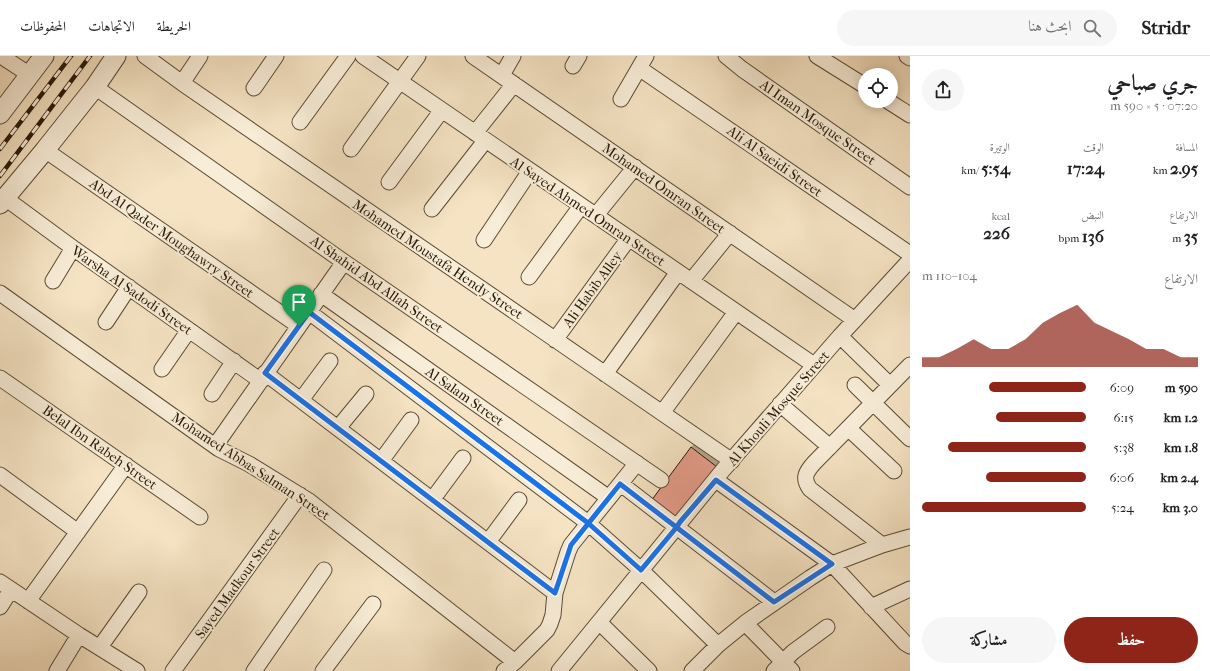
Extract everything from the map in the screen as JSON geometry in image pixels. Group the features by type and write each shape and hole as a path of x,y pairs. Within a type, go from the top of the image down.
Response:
{"street":[{"path":"1,56 30,75"},
{"path":"2,106 30,75 44,56"},
{"path":"2,201 95,87 116,56"},
{"name":"Mohamed Moustafa Hendy Street","path":"145,56 182,83 732,461"},
{"path":"182,83 200,56"},
{"path":"254,88 276,56"},
{"path":"300,122 348,56"},
{"name":"Al Sayed Ahmed Omran Street","path":"363,56 814,365"},
{"path":"351,149 418,56"},
{"name":"Mohamed Omran Street","path":"473,56 856,320"},
{"path":"432,209 480,137 508,80 513,56"},
{"name":"Al Iman Mosque Street","path":"726,56 742,69 910,187"},
{"path":"817,56 858,82"},
{"path":"621,99 643,62"},
{"name":"Ali Al Saeidi Street","path":"643,62 910,254"},
{"name":"Al Shahid Abd Allah Street","path":"95,87 344,262 661,480"},
{"path":"898,107 910,115"},
{"path":"389,182 442,110"},
{"name":"Abd Al Qader Moughawry Street","path":"45,150 299,326"},
{"path":"596,216 635,168"},
{"path":"484,240 530,171"},
{"name":"Warsha Al Sadodi Street","path":"2,201 73,248 234,361 301,400 555,593"},
{"path":"529,277 581,206"},
{"path":"691,281 730,233"},
{"name":"Ali Habib Alley","path":"555,340 629,238"},
{"path":"53,281 73,248"},
{"name":"Al Khouli Mosque Street","path":"559,671 641,570 780,404 910,260"},
{"path":"215,446 344,262"},
{"path":"604,374 678,272"},
{"path":"106,322 129,287"},
{"name":"Mohamed Abbas Salman Street","path":"0,292 215,446 249,464 310,501 510,667"},
{"name":"Al Salam Street","path":"321,294 609,498"},
{"path":"309,312 588,523 641,570 718,645"},
{"path":"662,413 736,312"},
{"path":"162,369 189,330"},
{"path":"840,336 890,385"},
{"path":"212,394 234,361"},
{"path":"301,400 330,361"},
{"path":"882,545 810,489 805,483 805,477 808,470 909,367"},
{"name":"Belal Ibn Rabeh Street","path":"0,378 200,517"},
{"path":"856,385 910,439"},
{"path":"338,428 366,394"},
{"path":"780,404 830,447"},
{"path":"381,461 412,420"},
{"path":"848,428 894,471"},
{"path":"432,500 463,458"},
{"path":"510,667 547,630 550,624 553,615 555,593 571,545 637,463"},
{"path":"28,601 126,466"},
{"path":"0,475 78,532"},
{"path":"716,480 832,564 905,643 910,646"},
{"path":"620,484 774,602"},
{"name":"Sayed Madkour Street","path":"173,671 300,495"},
{"path":"488,542 519,500"},
{"path":"692,671 718,645 745,623 832,564 882,545 910,537"},
{"path":"254,671 324,570"},
{"path":"0,606 5,586 79,635 138,671"},
{"path":"871,607 910,589"},
{"path":"100,648 139,592"},
{"path":"323,671 373,604"},
{"path":"599,622 649,671"},
{"path":"745,623 783,668 804,643 827,626"},
{"path":"57,671 79,635"}],"building":[{"path":"691,447 717,467 678,520 651,501"}],"railway":[{"path":"0,149 71,56"},
{"path":"0,176 90,56"}],"route":[{"path":"299,326 265,373 555,593 571,545 588,523 620,484 676,528 774,602 832,564 716,480 680,522 676,528 641,570 588,523 309,312 299,326"}]}
